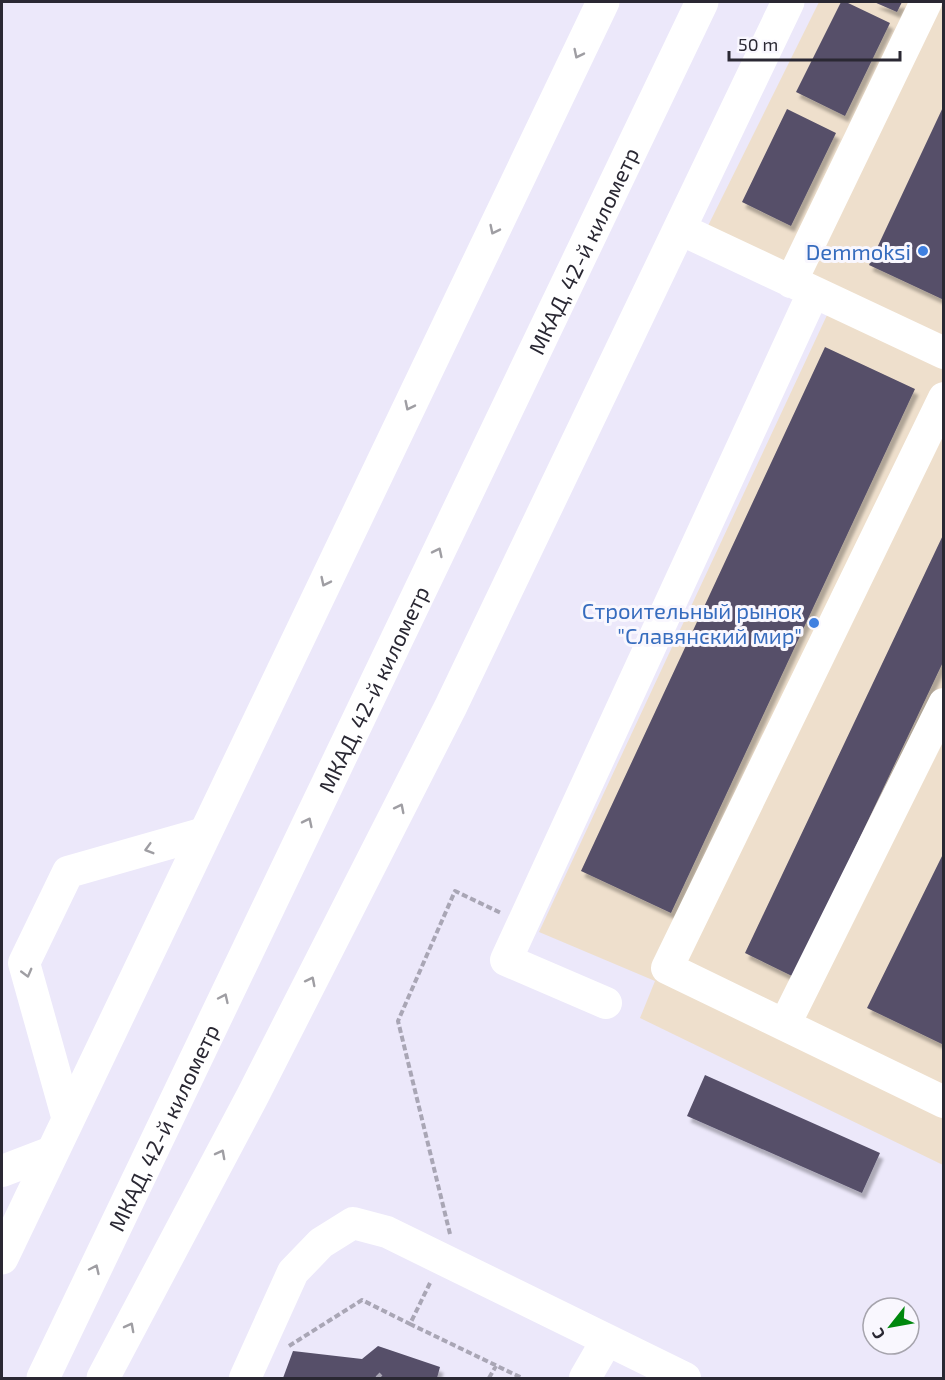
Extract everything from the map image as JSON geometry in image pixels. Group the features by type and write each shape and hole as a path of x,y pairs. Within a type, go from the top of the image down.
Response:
{"highway":[{"path":"2,1258 603,2"},
{"name":"МКАД, 42-й километр","path":"43,1378 702,2"},
{"path":"103,1378 252,1097 450,708 788,2"}],"street":[{"path":"606,1003 506,960 926,2"},
{"path":"680,229 944,353"},
{"path":"944,398 667,968 944,1102"},
{"path":"785,1024 944,704"},
{"path":"68,1120 24,963 68,872 205,833"},
{"path":"2,1171 52,1152"},
{"path":"245,1378 293,1272 321,1243 352,1223 387,1232 685,1378"},
{"path":"585,1378 607,1340"}],"path":[{"path":"451,1234 398,1022 454,891 523,923"},
{"path":"410,1324 431,1280"},
{"path":"287,1347 362,1300 522,1378"},
{"path":"489,1378 496,1366"},
{"path":"377,1378 381,1374"}],"shaded area":[{"name":"Строительный рынок \"Славянский мир\"","path":"819,2 943,2 943,1165 640,1018 655,981 539,932 828,313 695,252"}],"building":[{"path":"841,2 846,2 890,23 845,116 796,92"},
{"path":"874,2 902,2 897,12"},
{"path":"944,105 944,300 869,265"},
{"path":"787,109 836,133 791,226 742,202"},
{"path":"825,347 915,389 671,913 581,871"},
{"path":"944,533 944,660 794,977 745,953"},
{"path":"944,852 944,1045 867,1008"},
{"path":"705,1075 880,1153 862,1193 687,1116"},
{"path":"378,1346 440,1367 437,1378 283,1378 293,1351 362,1359"}],"place":[{"name":"Demmoksi","path":"923,251"},
{"name":"Строительный рынок \"Славянский мир\"","path":"814,623"}]}
